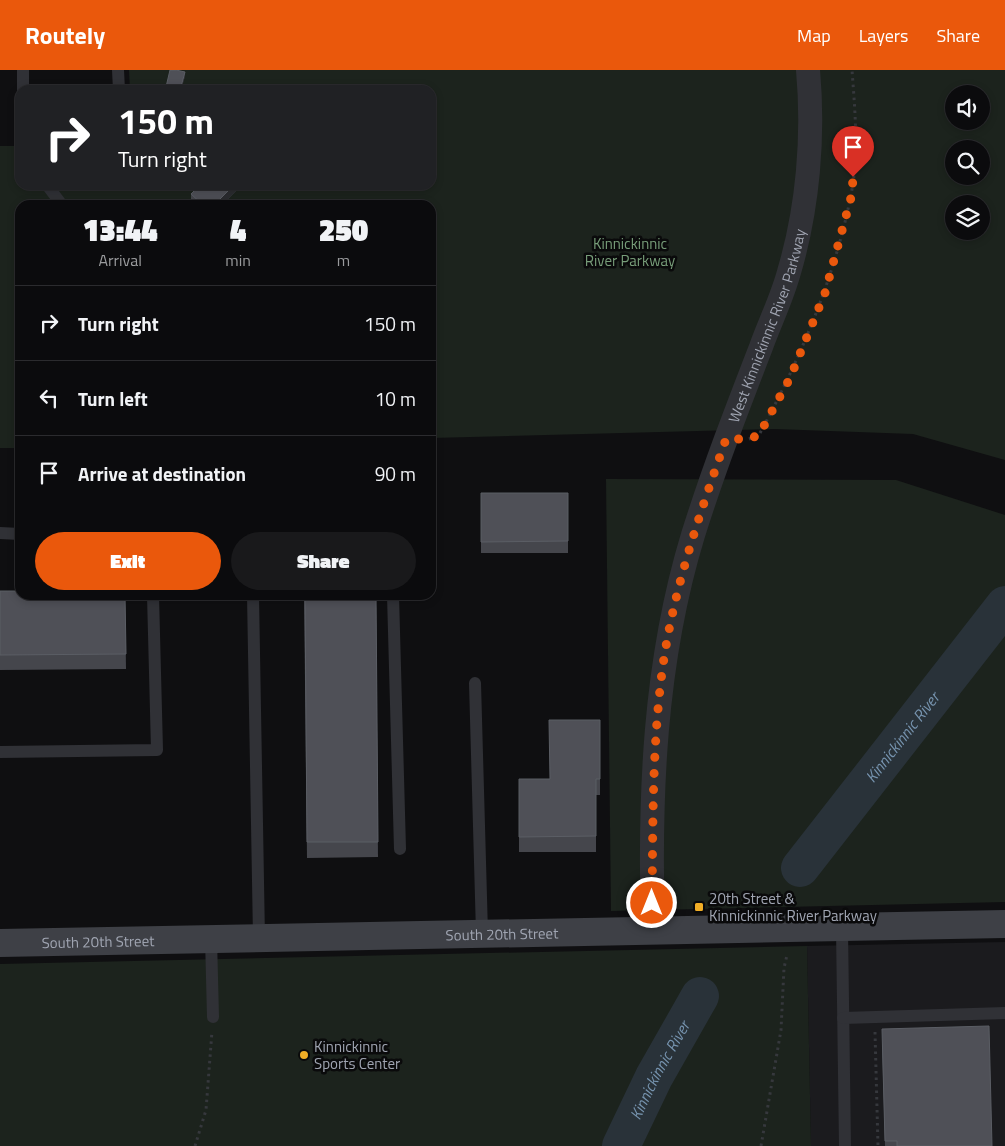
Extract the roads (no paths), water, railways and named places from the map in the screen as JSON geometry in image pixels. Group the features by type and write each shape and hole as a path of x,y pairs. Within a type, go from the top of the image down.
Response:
{"street":[{"name":"West Kinnickinnic River Parkway","path":"653,930 653,789 656,725 663,664 676,600 694,534 726,439 789,273 804,198 810,133 808,70"},
{"name":"South 20th Street","path":"0,943 653,930 842,929 1005,924"}],"lane":[{"path":"23,70 23,85"},
{"path":"118,70 119,85"},
{"path":"0,533 15,534"},
{"path":"0,752 157,750 153,600"},
{"path":"253,600 259,938"},
{"path":"393,600 400,849"},
{"path":"475,683 482,933"},
{"path":"842,929 845,1146"},
{"path":"211,938 213,1017"},
{"path":"843,1018 1005,1013"}],"waterway":[{"name":"Kinnickinnic River","path":"800,868 1005,605"},
{"name":"Kinnickinnic River","path":"621,1146 654,1077 700,996"}],"place":[{"name":"20th Street & Kinnickinnic River Parkway","path":"699,907"},
{"name":"Kinnickinnic Sports Center","path":"304,1055"}],"park label":[{"name":"Kinnickinnic River Parkway","path":"630,252"}]}
